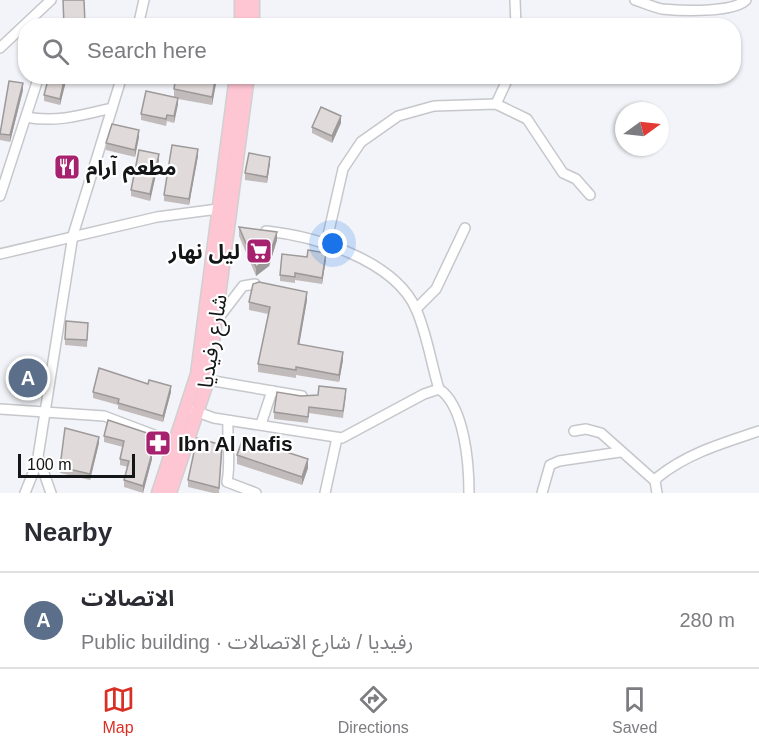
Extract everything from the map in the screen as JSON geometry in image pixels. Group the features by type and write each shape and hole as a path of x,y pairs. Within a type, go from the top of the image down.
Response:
{"main road":[{"path":"241,0 241,18"},
{"path":"253,0 253,18"},
{"name":"شارع رفيديا","path":"193,410 202,346 228,229 218,209 235,84"},
{"name":"شارع رفيديا","path":"158,493 208,380 247,84"},
{"name":"شارع رفيديا","path":"170,493 179,445"}],"street":[{"path":"36,18 51,0"},
{"path":"140,18 144,0"},
{"path":"515,0 516,18"},
{"path":"635,0 661,9 706,10 741,4 746,0"},
{"path":"0,48 18,37"},
{"path":"0,196 36,84"},
{"path":"25,493 38,456 73,235 120,84"},
{"path":"496,104 505,84"},
{"path":"326,244 343,169 361,142 380,126 398,116 434,106 496,104 527,119 563,173 576,179 590,195"},
{"path":"26,117 43,120 74,118 112,108"},
{"path":"0,254 157,217 218,209"},
{"path":"416,309 436,289 465,228"},
{"path":"251,230 326,244 367,261 405,292 416,309 439,389 454,407 469,466 468,493"},
{"path":"217,320 243,285 255,284"},
{"path":"208,380 302,396"},
{"path":"193,410 228,421 261,424 337,438 348,435 424,394 439,389"},
{"path":"261,424 272,391"},
{"path":"0,409 104,416 179,445"},
{"path":"228,421 227,441 230,461 227,482 256,493"},
{"path":"574,431 586,429 601,434 656,481 657,493"},
{"path":"656,481 681,460 701,450 759,431"},
{"path":"325,493 337,438"},
{"path":"542,493 550,465 559,461 620,452"},
{"path":"38,456 51,493"}],"building":[{"path":"63,0 84,0 85,18 64,18"},
{"path":"9,81 23,84 10,135 0,134"},
{"path":"47,84 63,84 60,99 44,95"},
{"path":"175,84 214,84 212,97 174,89"},
{"path":"146,91 178,98 174,116 167,115 166,119 141,114"},
{"path":"321,107 341,116 332,136 312,127"},
{"path":"112,124 139,130 135,150 106,143"},
{"path":"172,145 198,149 189,199 164,195"},
{"path":"139,150 159,154 150,194 131,190"},
{"path":"249,153 270,157 267,177 245,173"},
{"name":"ليل نهار","path":"239,227 277,232 269,257 256,267"},
{"path":"308,250 326,253 322,278 295,273 295,277 280,275 282,254 307,257"},
{"path":"259,282 307,292 298,344 343,352 339,375 296,367 296,370 258,364 270,307 249,302 253,284"},
{"path":"66,321 88,323 87,340 65,339"},
{"path":"99,368 148,384 149,380 171,386 163,416 118,403 119,399 93,392"},
{"path":"319,386 346,389 343,411 309,407 308,417 274,412 277,392 301,396 318,395"},
{"path":"108,420 153,435 148,452 152,453 143,486 124,480 129,461 120,459 124,441 104,436"},
{"path":"65,428 99,437 90,474 60,467"},
{"path":"197,438 222,445 219,488 188,480"},
{"path":"243,438 308,459 302,477 237,455"}],"place":[{"name":"مطعم آرام","path":"67,167"},
{"name":"ليل نهار","path":"259,251"},
{"name":"الاتصالات","path":"28,378"},
{"name":"Ibn Al Nafis","path":"158,443"}]}
